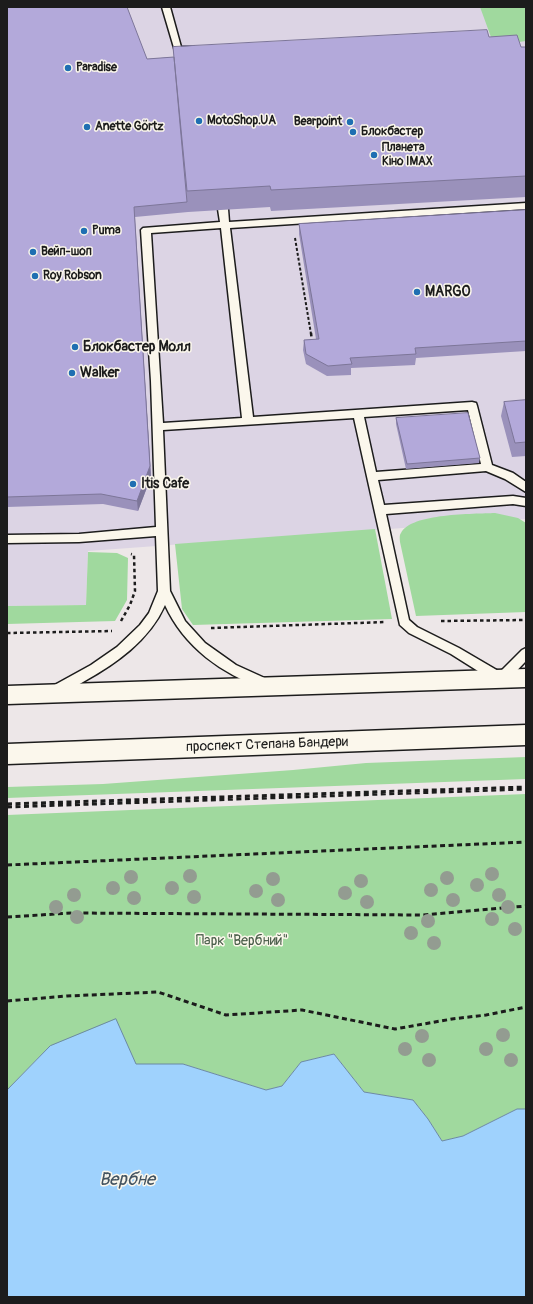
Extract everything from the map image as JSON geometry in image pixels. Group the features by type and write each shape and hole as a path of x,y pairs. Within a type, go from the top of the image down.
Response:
{"main road":[{"path":"7,695 526,678"},
{"name":"проспект Степана Бандери","path":"7,754 526,735"}],"lane":[{"path":"166,7 178,49 201,48"},
{"path":"269,686 243,675 214,657 183,628 172,610 164,591 158,427 146,230 526,206"},
{"path":"223,209 248,421"},
{"path":"158,427 472,406 487,467"},
{"path":"358,414 404,622 413,630 455,651 501,679 526,653"},
{"path":"372,476 487,467 509,476 526,488"},
{"path":"379,510 513,500 526,502"},
{"path":"7,539 86,537 162,531"},
{"path":"51,694 78,680 114,657 142,630 152,617 164,591"}],"path":[{"path":"295,238 313,346"},
{"path":"183,628 526,620"},
{"path":"7,632 142,630"},
{"path":"7,806 526,788"},
{"path":"7,865 526,842"},
{"path":"7,917 72,913 423,915 526,906"},
{"path":"7,1001 67,996 158,992 226,1016 302,1010 395,1029 452,1019 486,1015 526,1007"}],"shaded area":[{"path":"7,7 526,7 526,519 88,551 86,605 7,606"}],"green space":[{"path":"480,7 526,7 526,41 519,42 521,47 495,48"},
{"path":"495,513 518,518 526,523 526,612 416,616 400,542 401,533 407,526 430,518 459,514"},
{"path":"375,529 392,619 193,625 182,609 175,544"},
{"path":"88,552 117,553 128,558 127,600 115,621 7,624 7,606 86,605"},
{"path":"526,757 526,779 7,798 7,787 103,784 366,763"},
{"name":"Парк \"Вербний\"","path":"526,794 526,1109 517,1109 463,1136 442,1141 428,1119 413,1100 364,1092 334,1054 301,1062 282,1086 266,1090 183,1064 136,1064 50,1046 7,1090 7,815"}],"water":[{"name":"Вербне","path":"116,1019 136,1064 183,1064 266,1090 282,1086 301,1062 334,1054 364,1092 413,1100 428,1119 442,1141 463,1136 517,1109 526,1109 526,1297 7,1297 7,1090 50,1046"}],"building":[{"name":"Блокбастер Молл","path":"7,7 127,7 147,59 174,57 187,202 134,207 150,466 137,501 101,494 7,497"},
{"name":"Блокбастер","path":"487,30 489,37 517,35 521,47 526,47 526,176 271,190 270,186 187,191 173,47"},
{"name":"MARGO","path":"526,210 526,341 415,348 416,354 350,358 352,364 328,366 306,354 304,340 319,339 299,224"},
{"path":"526,400 526,442 515,443 504,402"},
{"path":"468,413 480,458 407,464 396,418"}],"place":[{"name":"Paradise","path":"68,68"},
{"name":"MotoShop.UA","path":"199,121"},
{"name":"Bearpoint","path":"350,122"},
{"name":"Anette Görtz","path":"87,127"},
{"name":"Блокбастер","path":"353,132"},
{"name":"Планета Кіно IMAX","path":"374,155"},
{"name":"Puma","path":"84,231"},
{"name":"Вейп-шоп","path":"33,252"},
{"name":"Roy Robson","path":"35,276"},
{"name":"MARGO","path":"417,292"},
{"name":"Блокбастер Молл","path":"75,347"},
{"name":"Walker","path":"72,373"},
{"name":"Itis Cafe","path":"133,484"}]}
